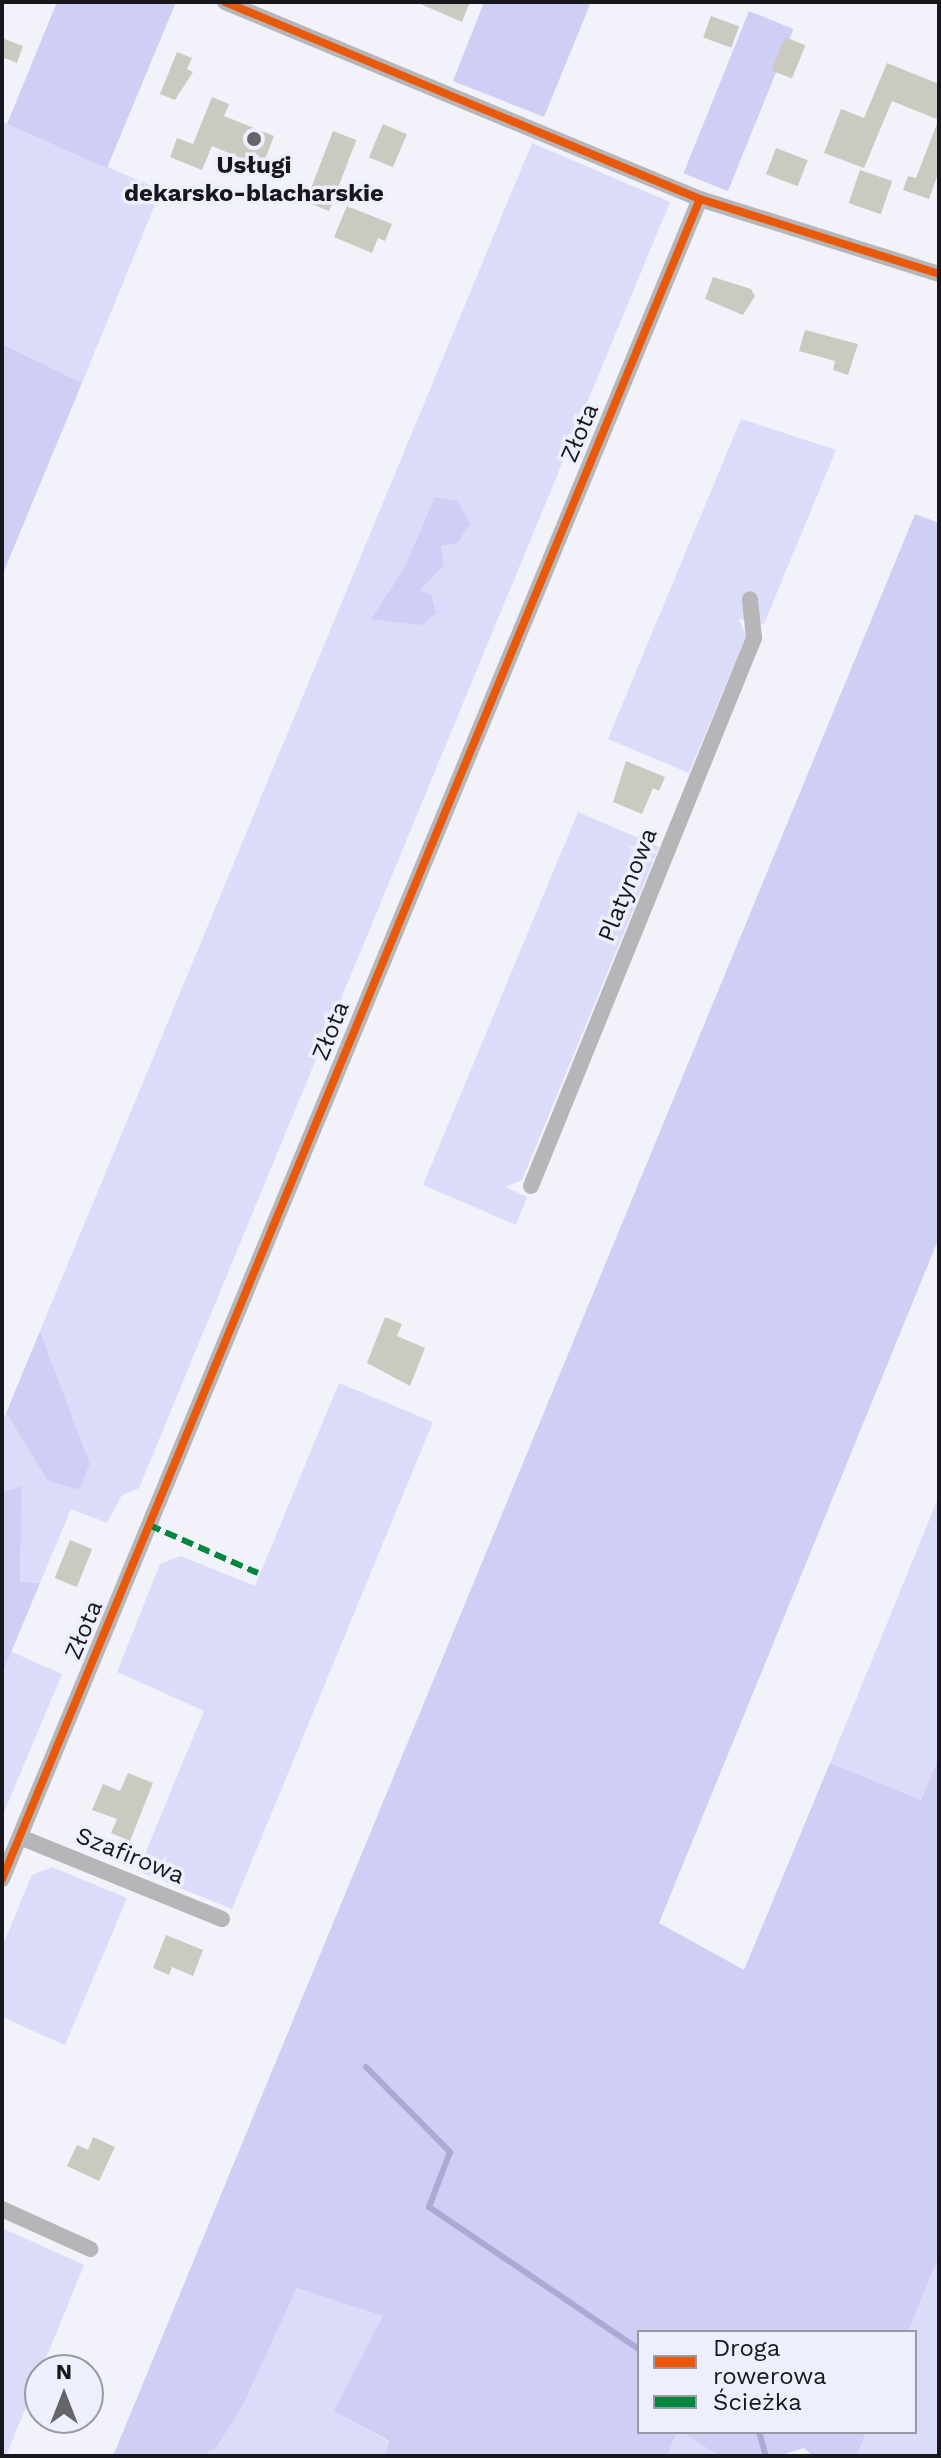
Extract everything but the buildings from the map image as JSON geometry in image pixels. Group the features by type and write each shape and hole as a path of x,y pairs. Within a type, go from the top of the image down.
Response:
{"street":[{"path":"225,2 700,199 939,274"},
{"name":"Złota","path":"2,1879 700,199"},
{"name":"Platynowa","path":"531,1186 754,638 750,599"},
{"name":"Szafirowa","path":"20,1837 222,1919"},
{"path":"2,2209 90,2249"}],"shaded area":[{"path":"57,2 176,2 107,168 7,124"},
{"path":"484,2 591,2 544,117 453,81"},
{"path":"749,11 794,29 728,191 683,173"},
{"path":"2,122 161,190 82,383 2,344"},
{"path":"532,143 670,202 139,1488 122,1495 107,1523 71,1509 40,1583 20,1582 22,1486 2,1492 2,1423 6,1413 48,1481 79,1490 90,1464 40,1331"},
{"path":"2,344 82,383 2,576"},
{"path":"741,419 836,450 764,624 739,619 746,636 689,773 608,739"},
{"path":"435,497 458,501 470,524 457,543 441,546 444,565 420,590 431,595 436,613 422,625 371,619 404,569"},
{"path":"915,514 939,523 939,1238 659,1923 744,1970 830,1763 921,1800 939,1757 939,2256 909,2330 637,2330 637,2434 676,2434 667,2456 385,2456 389,2441 334,2411 383,2316 297,2288 244,2403 217,2447 202,2456 113,2456"},
{"path":"578,812 659,847 522,1180 505,1187 527,1197 516,1225 423,1185"},
{"path":"40,1331 90,1464 79,1490 48,1481 6,1413"},
{"path":"339,1383 433,1422 232,1909 138,1871 204,1711 117,1672 160,1564 181,1556 255,1586"},
{"path":"22,1486 20,1582 40,1583 2,1674 2,1492"},
{"path":"939,1496 939,1757 921,1800 830,1763"},
{"path":"10,1651 62,1674 2,1817 2,1674"},
{"path":"52,1867 127,1898 65,2045 2,2017 2,1947 32,1875"},
{"path":"2,2228 84,2265 48,2354 24,2354 24,2412 6,2456 2,2456"},
{"path":"939,2256 939,2456 857,2456 865,2434 917,2434 917,2330 909,2330"},
{"path":"297,2288 384,2316 335,2411 389,2442 385,2456 202,2456 217,2447 244,2403"},
{"path":"676,2434 685,2434 719,2456 667,2456"},
{"path":"685,2434 865,2434 857,2456 813,2456 804,2448 778,2456 719,2456"}],"waterway":[{"path":"366,2067 450,2152 429,2207 637,2348"},
{"path":"760,2434 766,2456"}],"marked path":[{"path":"149,1525 258,1573"}],"cycle path":[{"path":"225,2 700,199 939,274"},
{"path":"2,1879 700,199"}],"place":[{"name":"Usługi dekarsko-blacharskie","path":"254,139"}]}
